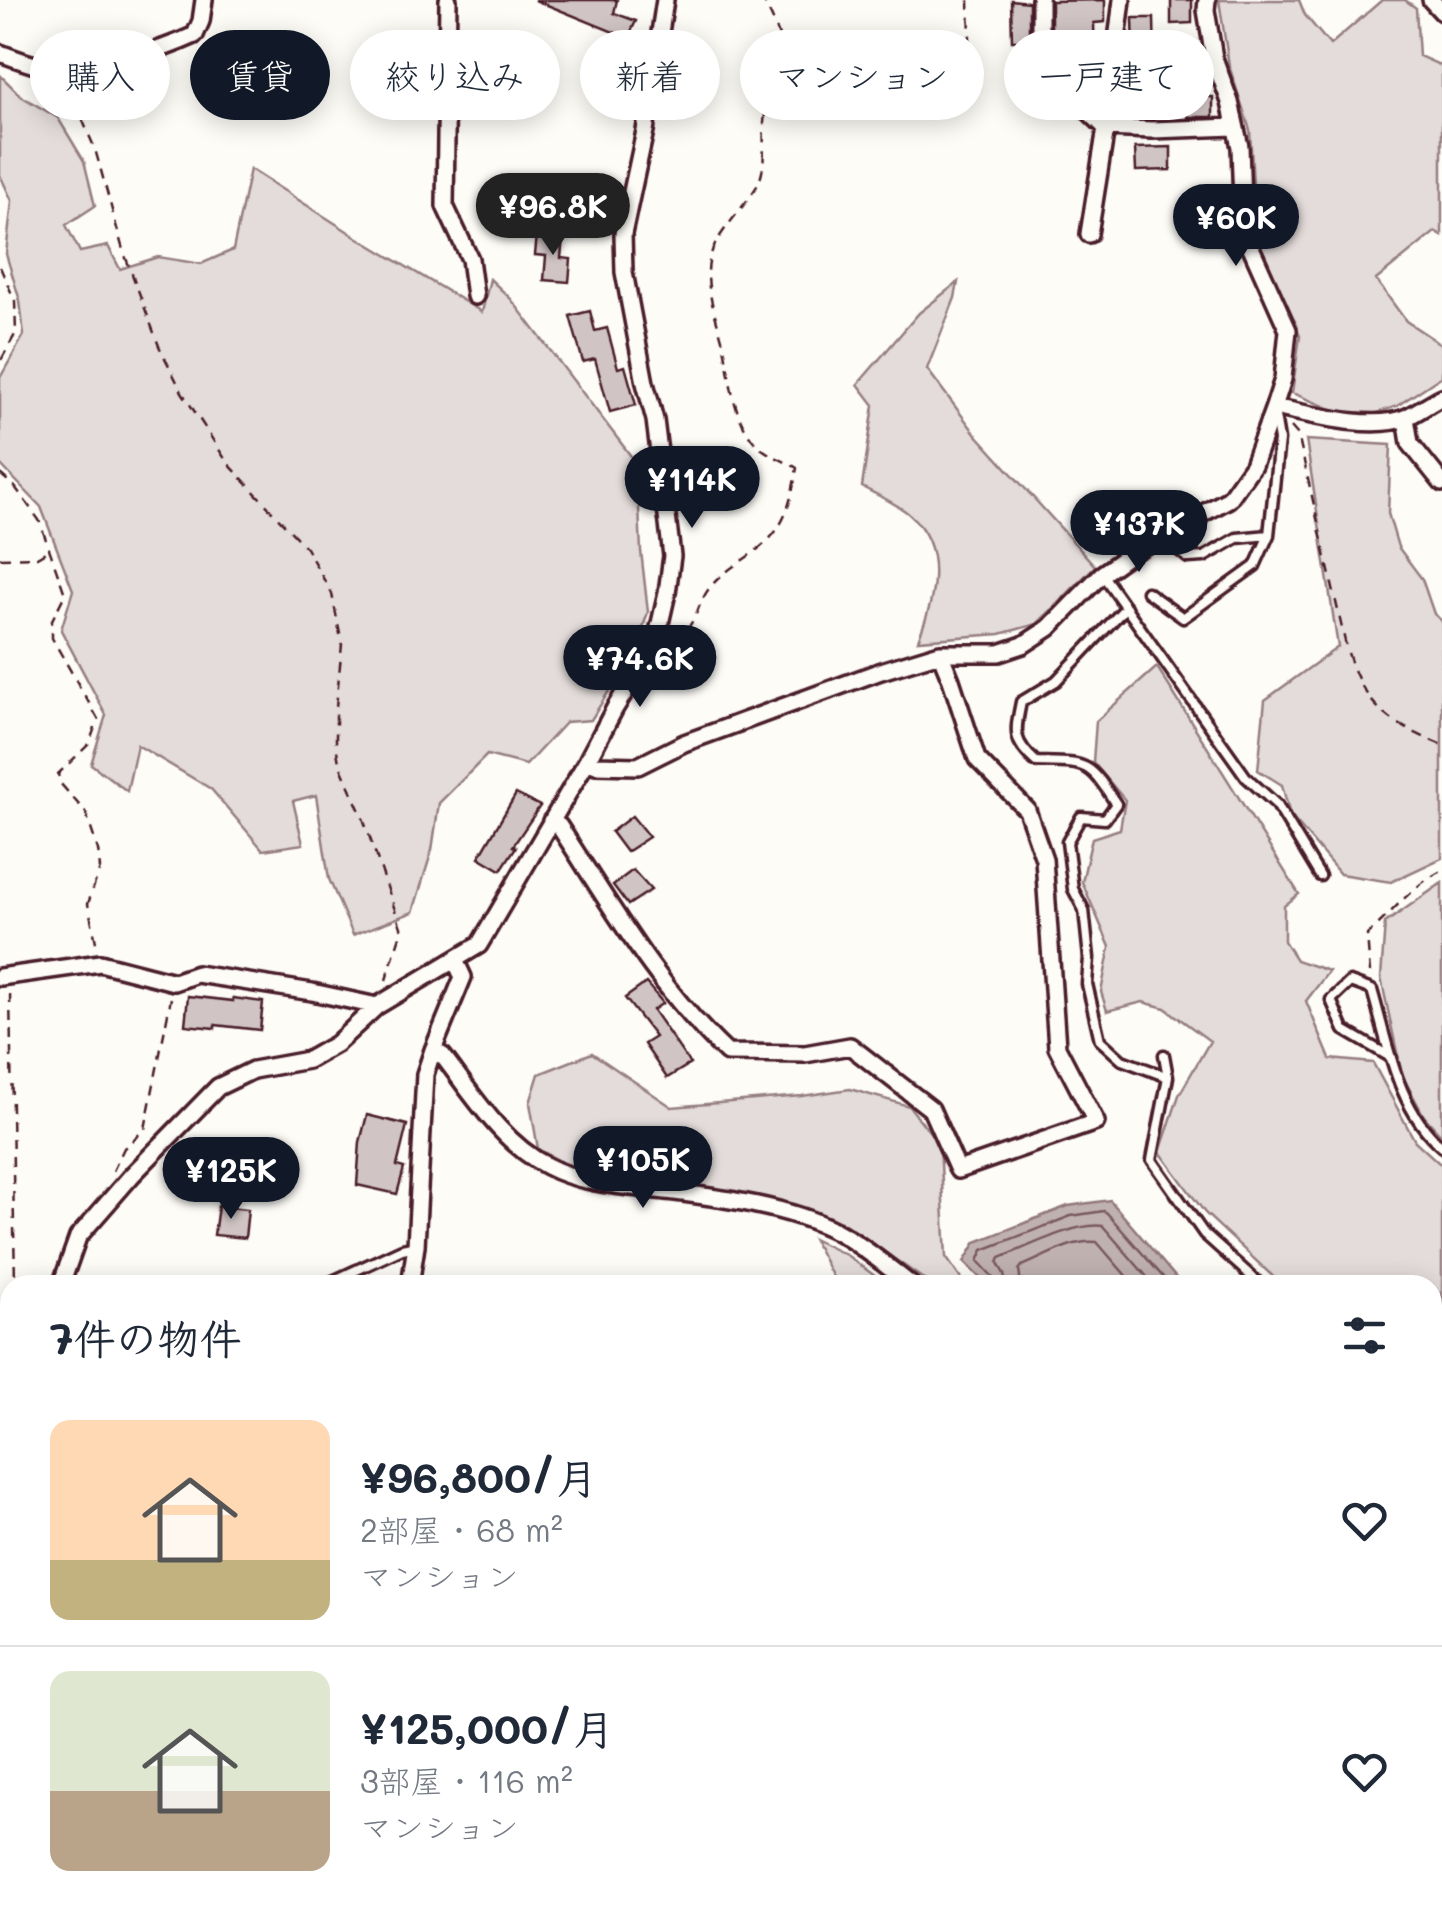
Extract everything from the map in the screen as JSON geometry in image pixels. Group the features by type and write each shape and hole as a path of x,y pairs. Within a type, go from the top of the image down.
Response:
{"street":[{"path":"170,45 195,36 202,21 204,0"},
{"path":"448,0 445,206 470,259 475,296"},
{"path":"64,1275 78,1236 218,1087 253,1070 308,1060 336,1044 378,1006 479,946 656,641 672,556 655,420 624,272 623,234 645,131 665,0"},
{"path":"1040,0 1040,65 1106,128 1235,127"},
{"path":"1088,234 1122,0"},
{"path":"587,761 596,765 638,766 684,744 882,671 940,653 999,653 1023,644 1049,628 1102,574 1133,552 1230,499 1252,465 1274,407 1283,379 1288,330 1249,243 1242,202 1240,148 1230,102 1214,58 1206,10 1208,0"},
{"path":"1430,0 1442,12"},
{"path":"0,53 30,61"},
{"path":"1274,407 1354,423 1406,418 1442,397"},
{"path":"1406,418 1410,443 1442,484"},
{"path":"551,821 559,826 650,964 700,1029 727,1053 805,1054 850,1046 931,1109 958,1170 1096,1122 1057,1047 1044,859 1027,810 977,759 940,653"},
{"path":"412,1275 425,1074 464,976 454,960"},
{"path":"5,977 100,963 174,982 198,974 378,1006"},
{"path":"433,1050 443,1056 508,1137 545,1166 573,1178 786,1212 837,1232 897,1275"}],"lane":[{"path":"1147,592 1182,618 1256,566 1269,535 1279,440 1274,407"},
{"path":"1168,534 1188,558 1204,557 1237,538 1269,535"},
{"path":"1102,574 1246,777 1276,805 1320,876"},
{"path":"1126,608 1056,682 1021,702 1015,733 1024,751 1036,762 1082,763 1100,778 1116,804 1105,819 1081,817 1067,842 1073,889 1084,910 1087,984 1100,1040 1122,1060 1168,1077"},
{"path":"1392,1058 1344,1030 1331,1000 1350,982 1372,990 1404,1098 1426,1134 1442,1147"},
{"path":"1164,1055 1168,1077 1152,1160 1204,1234 1249,1275"},
{"path":"346,1275 416,1246"}],"path":[{"path":"763,0 778,30"},
{"path":"969,0 970,30"},
{"path":"83,120 95,149 123,250 158,346 182,392 227,462 306,548 332,594 342,644 336,706 339,762 402,930 378,1006"},
{"path":"656,641 683,635 694,623 706,593 726,570 752,554 778,530 797,468 766,452 743,423 729,387 726,354 707,268 712,248 761,178 765,120"},
{"path":"0,267 15,300 16,333 0,362"},
{"path":"1274,407 1298,435 1353,671 1377,709 1415,734 1442,745"},
{"path":"0,474 39,520 65,594 52,620 52,638 98,719 89,744 58,774 60,783 86,813 98,850 100,868 88,904 100,963"},
{"path":"0,558 37,558 48,550"},
{"path":"1372,990 1367,935 1424,879 1442,871"},
{"path":"5,977 16,1275"},
{"path":"110,1176 124,1148 145,1129 174,982"}],"shaded area":[{"path":"1219,0 1299,0 1305,15 1330,45 1382,0 1405,0 1416,8 1419,56 1442,66 1442,236 1435,232 1376,280 1406,321 1442,345 1442,376 1397,406 1358,420 1292,393 1300,336 1256,239 1250,130 1229,66"},
{"path":"0,75 30,101 30,120 59,120 84,161 95,206 66,225 80,252 108,246 120,269 158,257 201,264 233,250 250,169 482,312 490,279 511,299 637,464 648,612 637,646 591,720 566,722 526,765 487,755 439,803 432,850 413,912 353,935 329,879 316,795 293,801 303,844 263,850 211,789 137,745 127,791 91,764 106,715 61,630 73,590 41,507 0,464 0,378 24,335 20,301 6,254 12,201 0,175"},
{"path":"958,282 927,369 975,433 1095,566 1037,624 1000,634 918,640 933,591 933,558 922,528 910,515 862,487 874,405 858,384 919,313"},
{"path":"1306,440 1391,445 1388,513 1398,547 1422,579 1434,614 1442,621 1442,858 1391,882 1340,874 1290,815 1282,785 1258,770 1265,700 1338,647"},
{"path":"1157,667 1299,894 1284,906 1284,941 1296,960 1329,971 1306,1001 1330,1059 1373,1063 1415,1141 1442,1164 1442,1275 1271,1275 1205,1213 1160,1152 1179,1095 1210,1041 1165,1008 1143,1002 1107,1011 1101,992 1110,947 1082,882 1092,838 1120,829 1125,800 1093,762 1096,721"},
{"path":"1442,883 1442,1136 1424,1116 1402,1075 1381,978 1385,923"},
{"path":"592,1053 672,1107 850,1089 909,1106 940,1145 946,1257 958,1275 918,1275 843,1223 790,1205 604,1175 568,1165 538,1149 530,1103 539,1074"},
{"path":"813,1239 848,1256 874,1275 832,1275"}],"water":[{"path":"1110,1200 1174,1275 977,1275 964,1262 976,1242 1068,1206"}],"building":[{"path":"535,0 617,0 614,13 636,21 632,30 608,30"},
{"path":"1011,0 1029,2 1029,30 1012,30"},
{"path":"1105,0 1105,22 1094,23 1094,30 1051,30 1051,1"},
{"path":"1171,0 1192,0 1192,23 1171,24"},
{"path":"1133,18 1154,18 1154,30 1133,30"},
{"path":"1171,147 1171,170 1136,171 1135,148"},
{"path":"537,234 563,237 561,258 571,259 569,282 544,280 546,256 535,255"},
{"path":"590,311 595,331 607,328 618,368 625,366 636,405 610,412 595,359 583,362 570,316"},
{"path":"516,794 540,806 501,870 479,857"},
{"path":"632,816 649,837 626,852 611,832"},
{"path":"633,870 651,890 628,905 613,885"},
{"path":"646,983 663,1003 653,1010 690,1064 667,1078 644,1044 655,1037 625,998"},
{"path":"188,996 263,1002 260,1030 185,1025"},
{"path":"367,1115 407,1125 397,1166 404,1168 397,1194 357,1185 360,1142"},
{"path":"218,1206 248,1209 245,1238 214,1235"}]}
